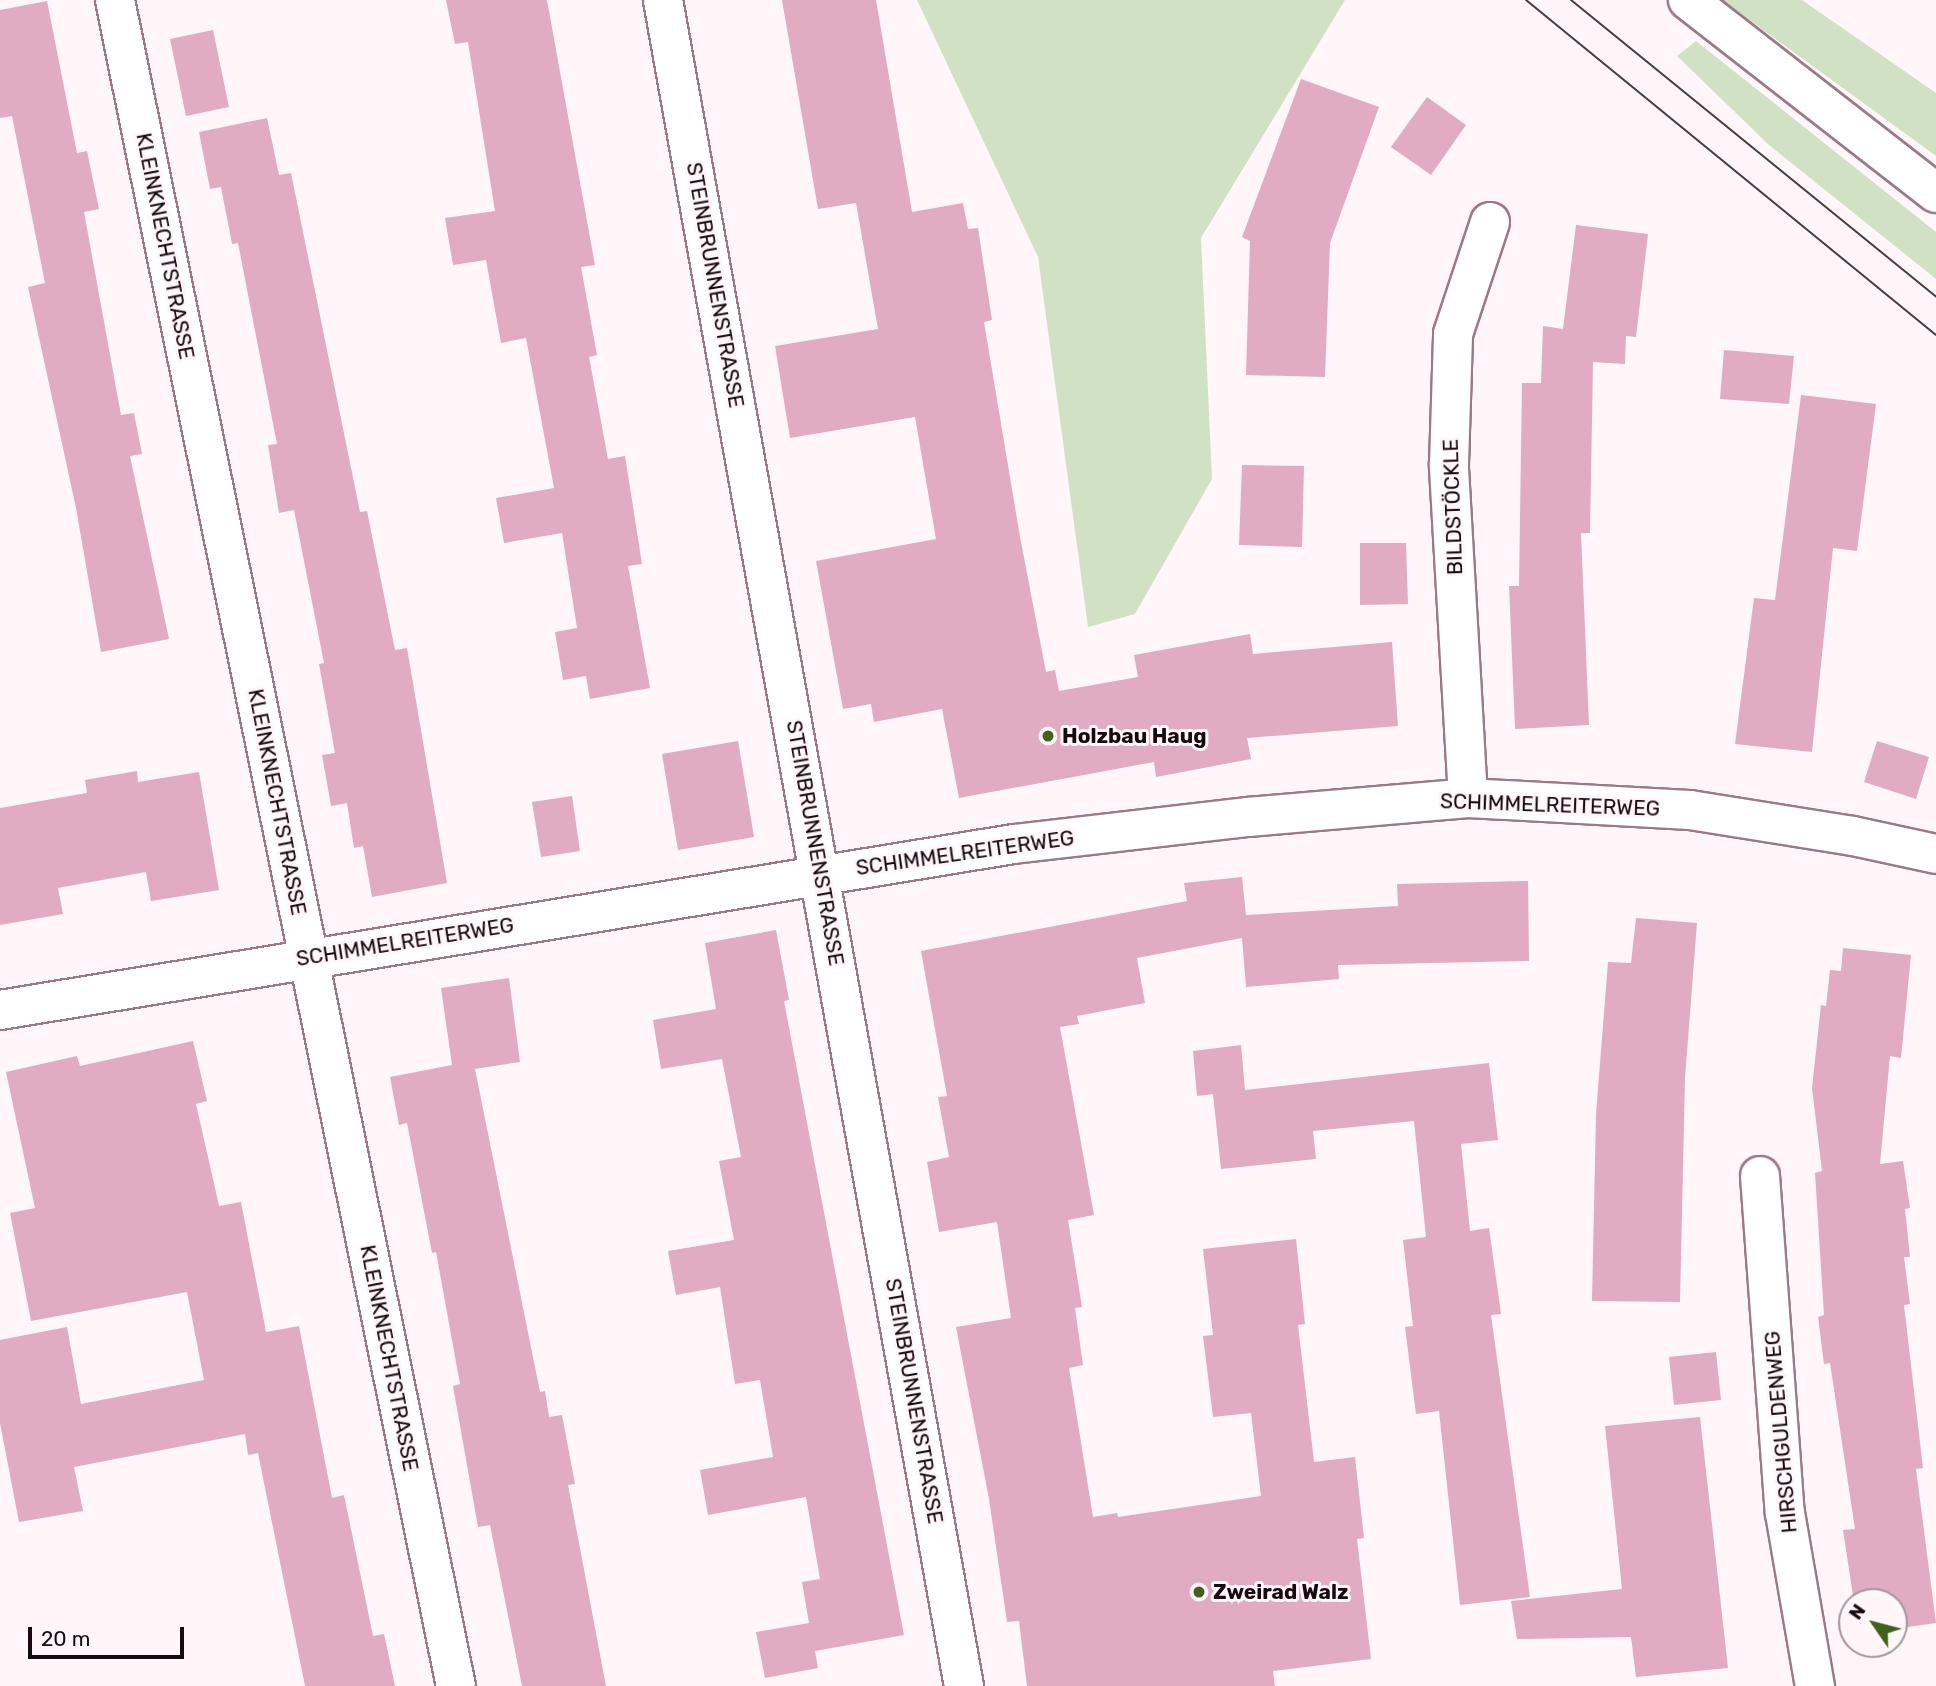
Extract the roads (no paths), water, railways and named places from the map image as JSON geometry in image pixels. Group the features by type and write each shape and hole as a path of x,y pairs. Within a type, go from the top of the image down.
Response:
{"street":[{"name":"KLEINKNECHTSTRASSE","path":"115,0 456,1686"},
{"name":"STEINBRUNNENSTRASSE","path":"663,0 964,1686"},
{"path":"1688,0 1936,193"},
{"name":"BILDSTÖCKLE","path":"1468,798 1449,464 1453,334 1490,222"},
{"name":"SCHIMMELREITERWEG","path":"0,1010 309,957 1014,844 1248,817 1468,798 1690,810 1853,836 1936,854"},
{"name":"HIRSCHGULDENWEG","path":"1760,1175 1786,1513 1815,1686"}],"tram line":[{"path":"1526,0 1936,335"},
{"path":"1571,0 1936,297"}],"place":[{"name":"Holzbau Haug","path":"1048,736"},
{"name":"Zweirad Walz","path":"1199,1592"}]}
